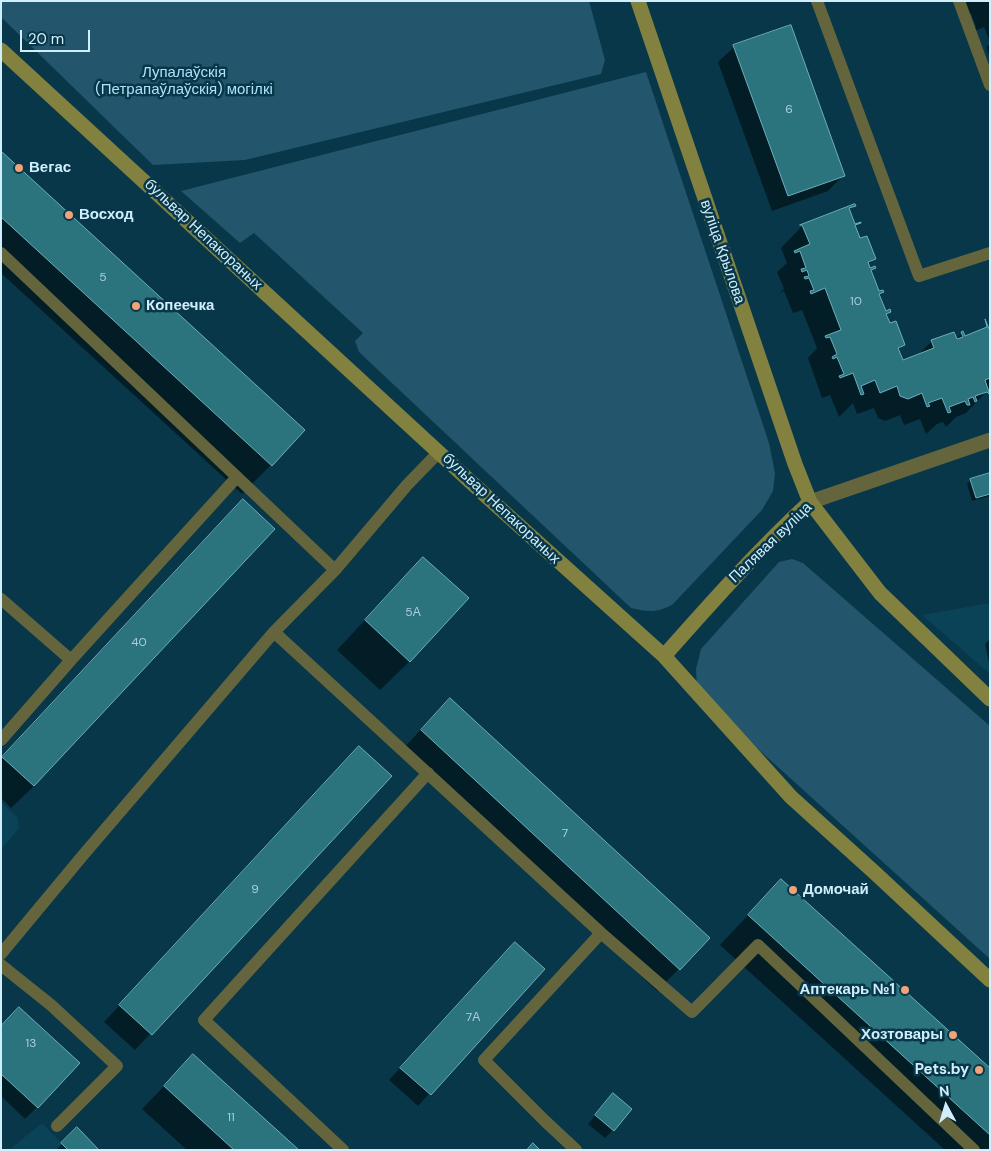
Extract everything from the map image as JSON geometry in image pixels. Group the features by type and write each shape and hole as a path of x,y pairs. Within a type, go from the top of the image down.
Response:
{"main road":[{"name":"вуліца Крылова","path":"638,1 699,185 795,464 810,502 880,592 990,699"},
{"name":"бульвар Непакораных","path":"1,50 664,656 791,797 990,980"},
{"name":"Палявая вуліца","path":"664,656 726,586 810,502"}],"street":[{"name":"Палявая вуліца","path":"810,502 990,440"}],"lane":[{"path":"818,1 880,175 919,276 990,253"},
{"path":"959,1 990,85"},
{"path":"1,253 335,570"},
{"path":"1,954 274,632 335,570 407,485 439,452"},
{"path":"1,740 237,477"},
{"path":"1,599 71,660"},
{"path":"274,632 601,933 692,1012 758,945 974,1150"},
{"path":"343,1150 204,1020 428,773"},
{"path":"576,1150 545,1122 484,1060 601,933"},
{"path":"1,965 51,1005 117,1066 57,1126"}],"shaded area":[{"path":"990,603 990,674 922,615"},
{"path":"1,802 17,817 19,828 1,850"},
{"path":"42,1123 61,1143 77,1127 99,1150 9,1150"}],"green space":[{"name":"Лупалаўскія (Петрапаўлаўскія) могілкі","path":"1,1 589,1 605,60 601,74 245,160 153,165 1,17"},
{"path":"646,72 769,443 775,473 773,491 762,510 672,605 652,611 631,608 359,352 355,341 363,333 254,233 240,243 181,191"},
{"path":"792,559 803,563 990,726 990,959 705,701 697,688 696,669 701,649 779,562"}],"building":[{"path":"791,25 845,176 788,196 733,45"},
{"path":"1,151 305,430 272,466 1,217"},
{"path":"855,204 856,206 849,208 855,224 861,222 855,225 860,238 867,236 876,259 868,262 870,268 875,266 876,268 871,270 879,291 883,290 884,292 879,294 886,311 890,309 891,312 886,314 890,323 896,321 905,345 898,348 903,360 934,348 931,340 954,332 957,339 963,337 961,332 963,331 965,336 987,327 985,319 990,331 990,378 985,380 990,395 987,392 975,396 977,401 975,402 973,397 968,399 970,405 967,405 965,401 949,407 951,412 948,413 942,398 928,403 930,406 927,407 922,393 908,399 900,396 897,386 880,393 875,380 861,386 864,394 861,395 853,373 840,378 839,376 844,374 837,357 833,359 832,357 837,354 830,337 826,338 825,336 841,330 825,288 811,294 810,291 814,290 809,278 805,279 804,277 809,276 807,270 802,272 801,269 806,268 800,251 795,253 794,251 810,244 802,225 800,225"},
{"path":"990,473 990,494 976,498 970,479"},
{"path":"243,499 275,529 34,786 2,757"},
{"path":"423,557 469,598 410,662 365,620"},
{"path":"450,698 710,938 680,970 421,730"},
{"path":"359,746 392,776 152,1035 119,1005"},
{"path":"781,879 990,1068 990,1135 748,915"},
{"path":"515,942 545,969 431,1095 400,1068"},
{"path":"19,1007 80,1063 38,1108 1,1074 1,1026"},
{"path":"193,1054 299,1150 234,1150 164,1086"},
{"path":"613,1093 632,1109 614,1131 595,1115"},
{"path":"77,1127 99,1150 68,1150 61,1143"},
{"path":"533,1143 540,1150 527,1150"}],"place":[{"name":"Вегас","path":"19,168"},
{"name":"Восход","path":"69,215"},
{"name":"Копеечка","path":"136,306"},
{"name":"Домочай","path":"793,890"},
{"name":"Аптекарь №1","path":"905,990"},
{"name":"Хозтовары","path":"953,1035"},
{"name":"Pets.by","path":"979,1070"}]}
